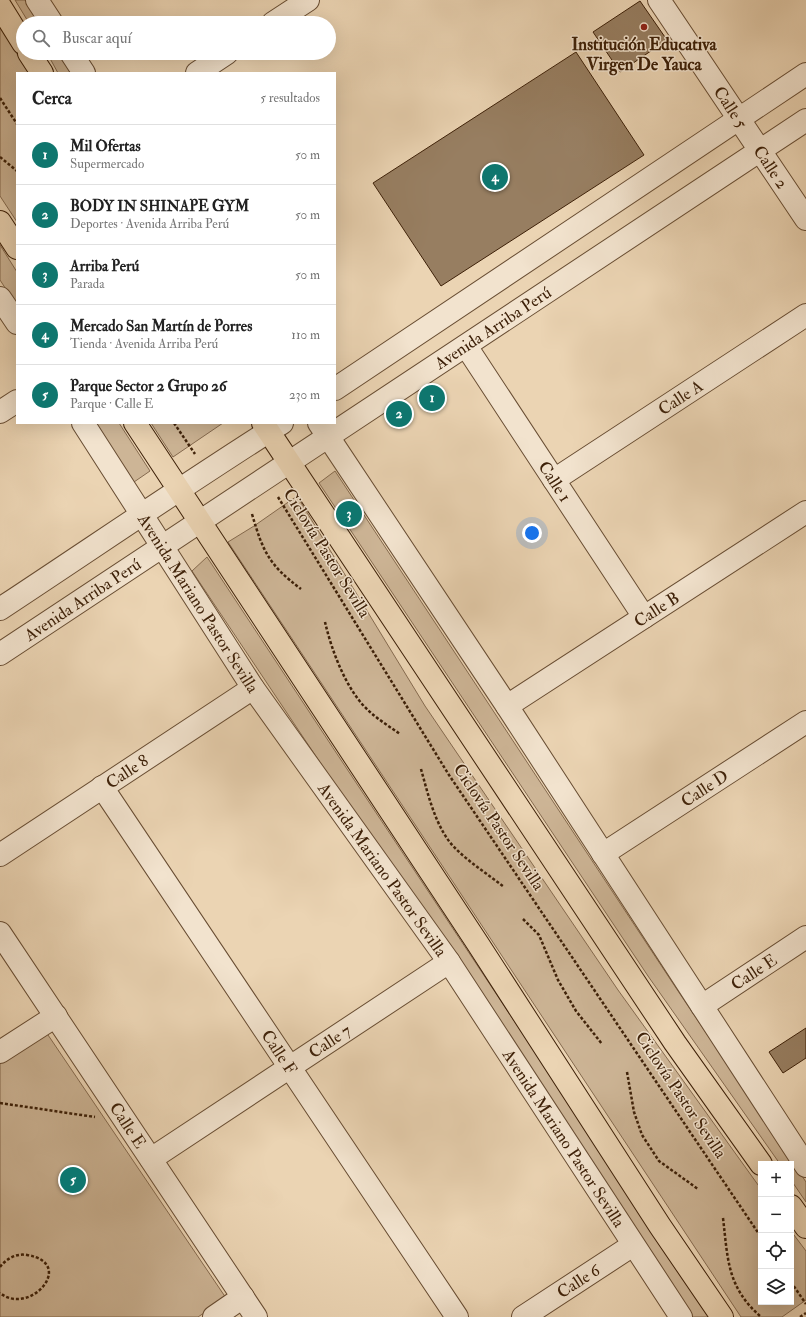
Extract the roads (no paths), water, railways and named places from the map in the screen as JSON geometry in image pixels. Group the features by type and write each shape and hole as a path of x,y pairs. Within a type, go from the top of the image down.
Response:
{"main road":[{"path":"0,6 16,32"},
{"path":"34,60 41,72"},
{"path":"0,222 16,246"},
{"name":"Avenida Mariano Pastor Sevilla","path":"136,424 180,489 478,944 660,1226 722,1317"},
{"path":"271,426 289,463 675,1043 759,1161"},
{"path":"794,1210 806,1227"}],"street":[{"path":"38,0 48,16"},
{"path":"284,16 308,0"},
{"name":"Calle 5","path":"659,0 749,135"},
{"path":"76,60 83,72"},
{"path":"198,72 216,60"},
{"name":"Avenida Arriba Perú","path":"336,423 466,346 749,135 806,74"},
{"name":"Avenida Arriba Perú","path":"336,388 749,135 806,120"},
{"name":"Calle 2","path":"749,135 806,219"},
{"path":"0,298 16,322"},
{"name":"Calle A","path":"554,480 806,315"},
{"name":"Calle 1","path":"466,346 644,617"},
{"path":"0,412 16,402"},
{"name":"Avenida Mariano Pastor Sevilla","path":"84,424 253,688 449,962 681,1317"},
{"name":"Avenida Arriba Perú","path":"0,654 289,463 324,430 334,424"},
{"path":"0,609 142,516 271,426"},
{"path":"324,430 507,706 806,1166"},
{"name":"Calle B","path":"507,706 644,617 803,520"},
{"name":"Calle 8","path":"0,855 253,688"},
{"name":"Calle D","path":"603,854 806,722"},
{"name":"Calle F","path":"102,788 457,1317"},
{"name":"Calle E","path":"0,933 256,1317"},
{"name":"Calle E","path":"702,1006 806,937"},
{"name":"Calle 7","path":"151,1160 449,962"},
{"path":"0,1052 56,1016"},
{"name":"Calle 6","path":"524,1317 634,1245"},
{"path":"214,1317 243,1297"}],"place":[{"name":"Institución Educativa Virgen De Yauca","path":"644,27"},
{"name":"Mercado San Martín de Porres","path":"495,177"},
{"name":"Mil Ofertas","path":"432,398"},
{"name":"BODY IN SHINAPE GYM","path":"399,414"},
{"name":"Arriba Perú","path":"349,514"},
{"name":"Parque Sector 2 Grupo 26","path":"73,1180"}]}
